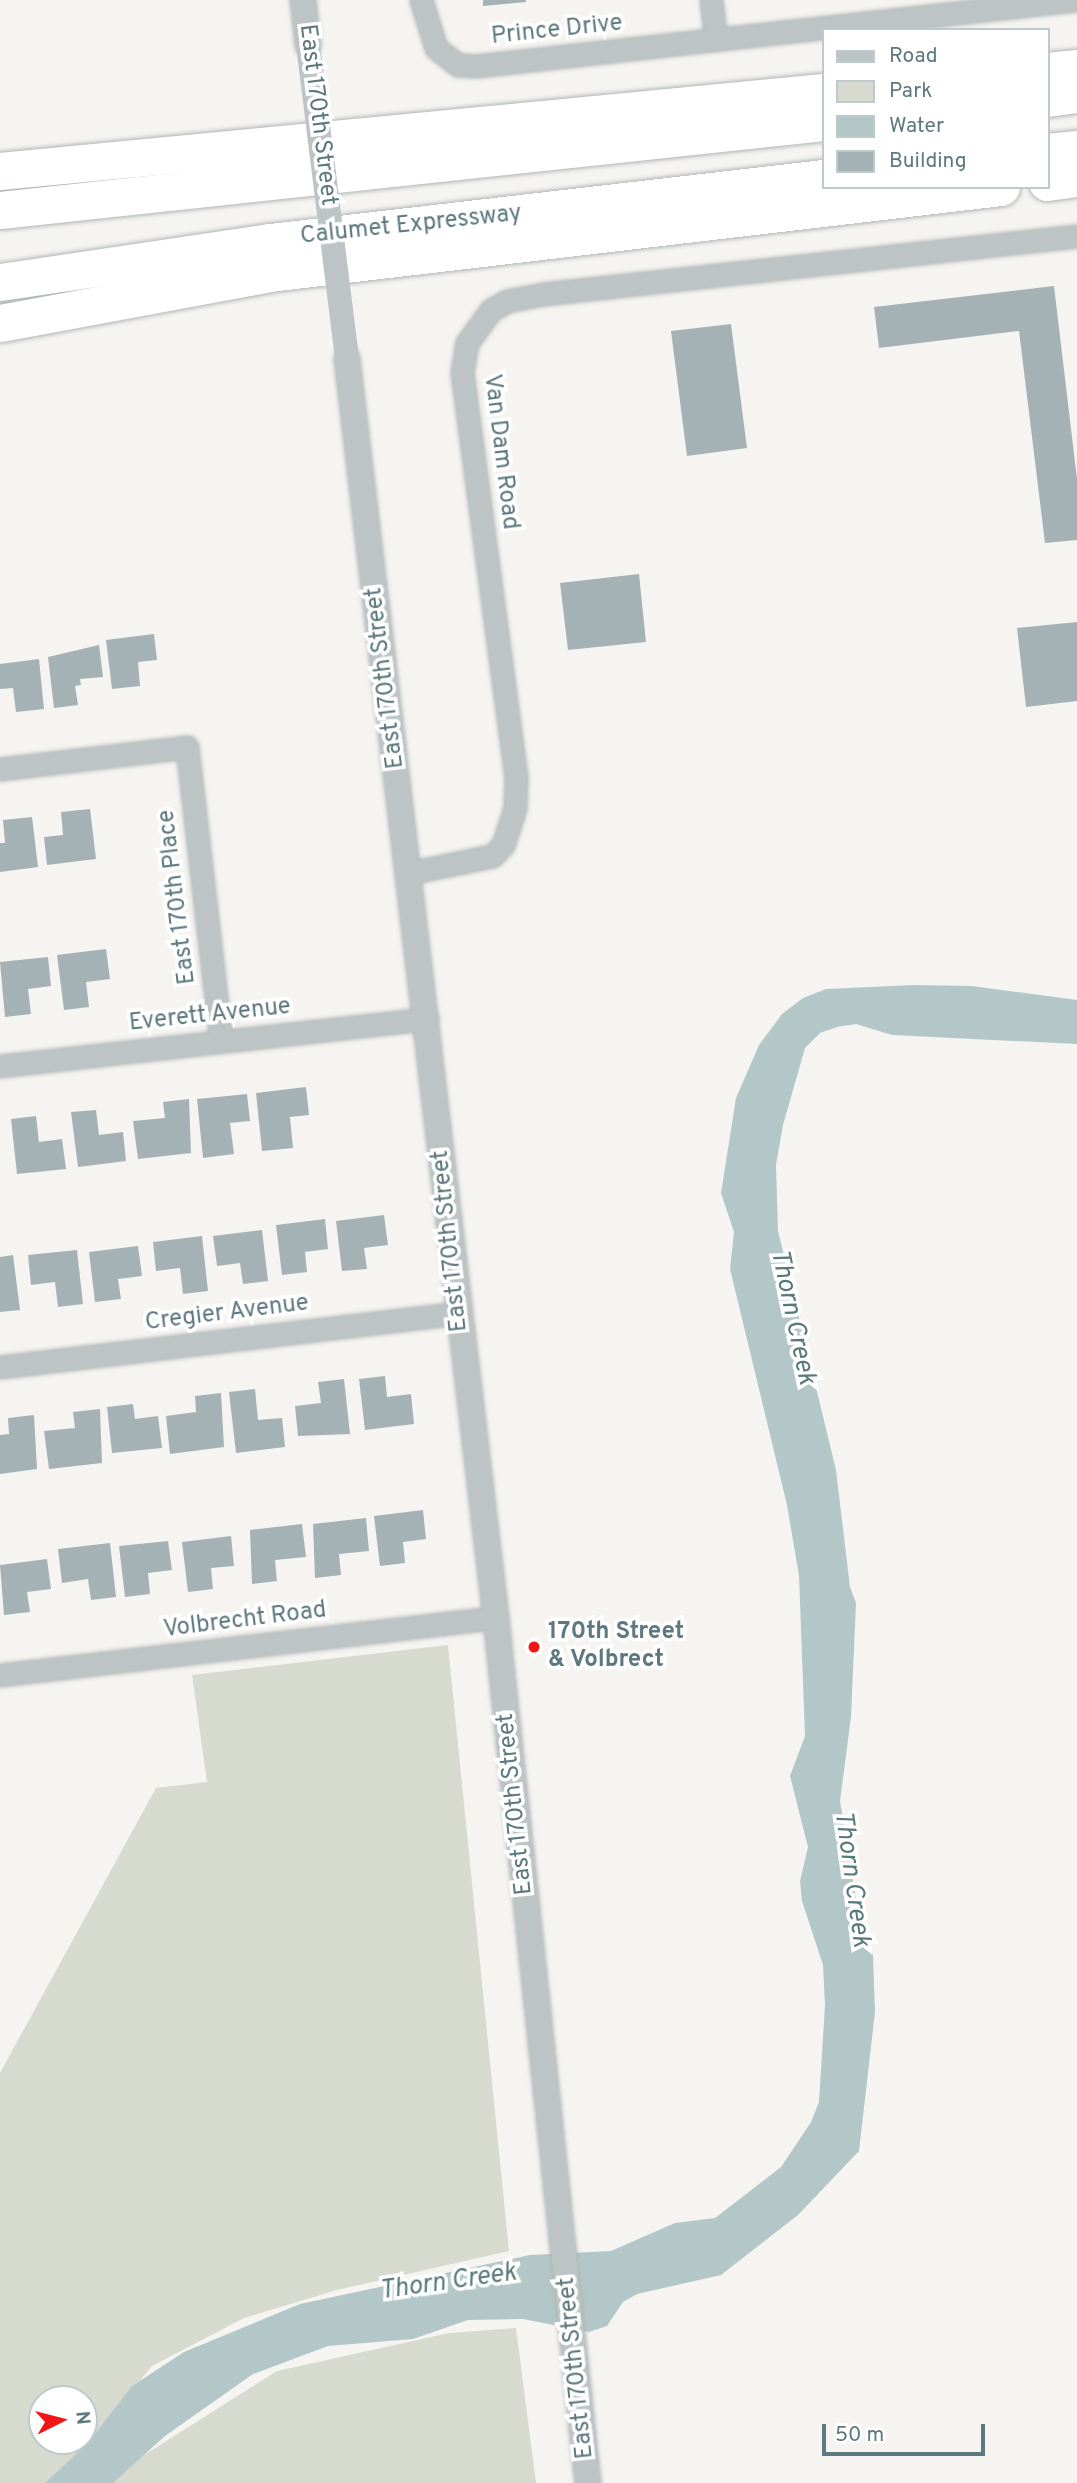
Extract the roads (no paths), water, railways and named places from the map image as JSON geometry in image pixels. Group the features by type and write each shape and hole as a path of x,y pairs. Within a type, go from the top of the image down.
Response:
{"highway":[{"path":"1049,71 1077,68"},
{"path":"0,170 822,92"},
{"path":"1049,98 1077,94"},
{"path":"0,210 822,122"},
{"path":"1049,152 1077,149"},
{"name":"Calumet Expressway","path":"0,282 270,242 822,178"},
{"path":"1049,181 1077,178"},
{"path":"0,323 269,274 984,189"}],"street":[{"name":"East 170th Street","path":"303,0 427,1019 496,1618 587,2473"},
{"name":"Prince Drive","path":"421,0 436,48 458,65 495,65 972,5 1074,0"},
{"path":"711,0 716,39"},
{"name":"Van Dam Road","path":"409,873 492,856 503,845 515,808 516,778 462,373 467,343 491,310 543,294 1077,236"},
{"name":"East 170th Place","path":"0,769 187,747 221,1040"},
{"name":"Everett Avenue","path":"0,1066 427,1019"},
{"name":"Cregier Avenue","path":"0,1367 459,1314"},
{"name":"Volbrecht Road","path":"0,1675 496,1618"}],"water":[{"name":"Thorn Creek","path":"914,985 972,986 1077,1000 1077,1044 892,1035 856,1024 820,1033 805,1048 783,1125 776,1165 778,1231 836,1470 850,1587 856,1603 851,1717 840,1801 856,1899 873,1955 875,2012 859,2151 798,2215 721,2275 637,2294 623,2302 607,2326 589,2332 523,2319 468,2320 413,2339 328,2346 253,2374 165,2436 113,2483 45,2483 75,2455 98,2455 98,2430 132,2386 184,2352 300,2304 530,2255 611,2251 675,2223 715,2218 781,2167 811,2122 819,2102 825,2005 823,1965 802,1901 800,1881 808,1847 790,1776 805,1736 799,1576 787,1505 730,1269 734,1232 721,1193 736,1098 759,1045 782,1014 803,998 826,989"}],"place":[{"name":"170th Street & Volbrect","path":"534,1647"}]}
